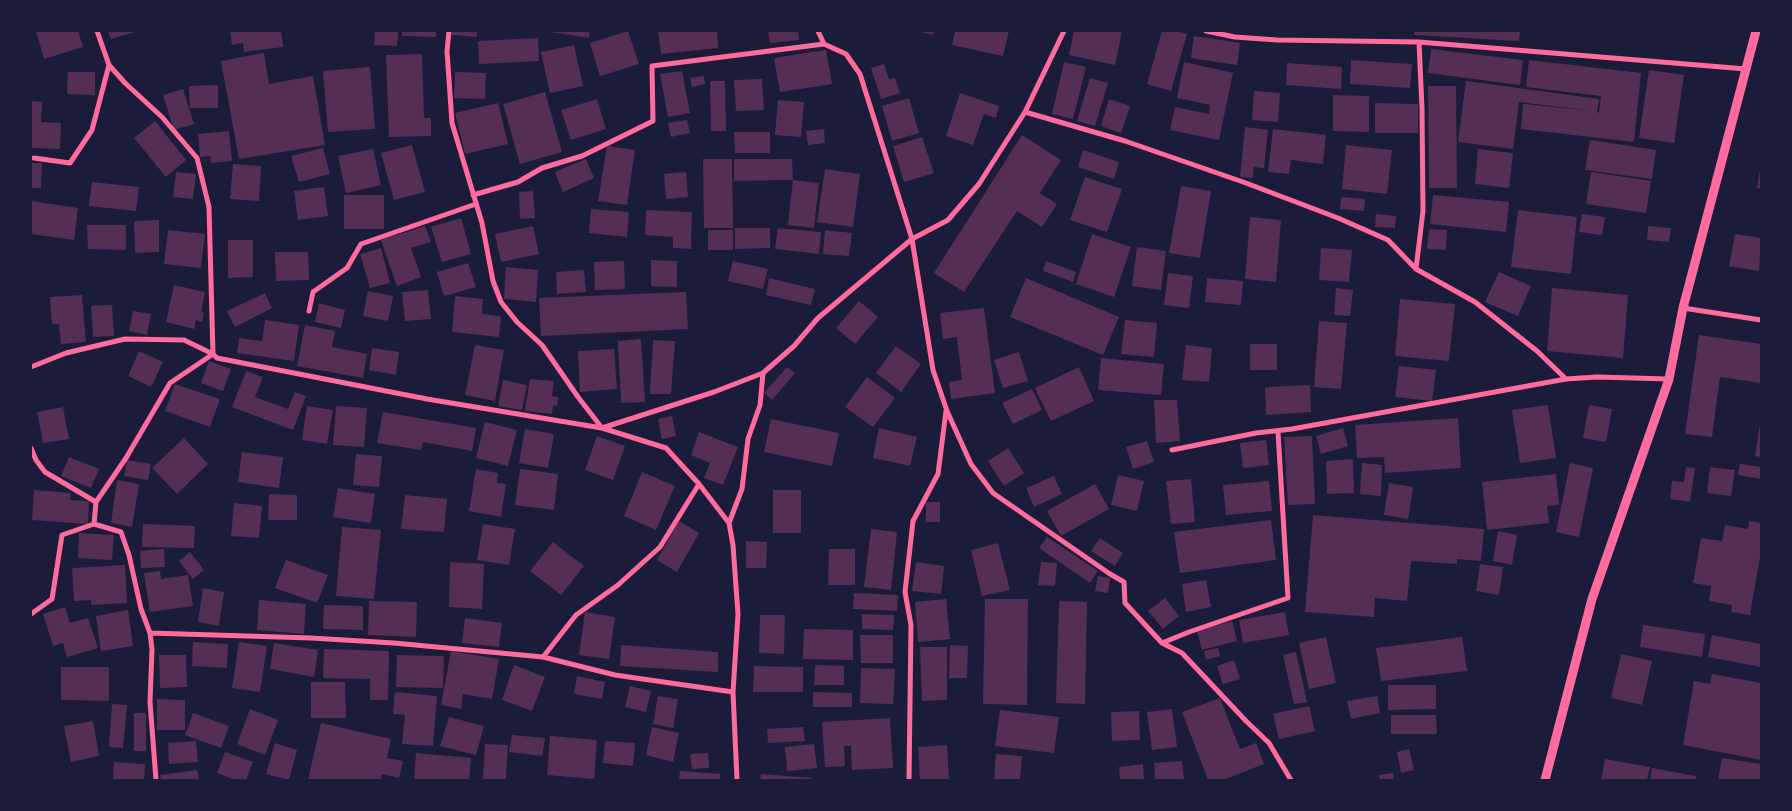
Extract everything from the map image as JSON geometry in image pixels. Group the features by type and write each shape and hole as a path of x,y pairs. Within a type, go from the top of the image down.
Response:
{"street":[{"path":"97,31 109,65 125,84 162,117 197,158 209,207 213,354"},
{"path":"449,31 447,50 452,123 482,223 492,281 501,302 517,322 542,345 602,428"},
{"path":"818,31 824,44"},
{"path":"602,428 714,392 764,373 794,346 818,318 912,239 948,220 979,184 1025,112 1064,31"},
{"path":"1206,31 1235,37 1277,40 1419,42 1746,69"},
{"path":"1545,780 1592,599 1669,379 1683,308 1756,31"},
{"path":"1416,269 1423,211 1419,42"},
{"path":"473,195 518,182 542,168 582,156 653,121 652,66 824,44 846,54 860,74 912,239 933,370 946,410 972,464 994,493 1124,582 1125,602 1162,644 1182,653 1239,714 1270,743 1291,780"},
{"path":"34,158 70,163 92,130 109,65"},
{"path":"1025,112 1125,141 1246,183 1338,218 1388,240 1416,269 1475,302 1538,351 1566,380"},
{"path":"309,311 313,292 347,268 361,244 476,204"},
{"path":"1683,308 1761,320"},
{"path":"31,367 66,353 125,339 184,340 213,354 217,358 427,399 602,428 666,448 699,484 729,524 733,545 738,614 733,692 737,780"},
{"path":"94,524 96,502 126,458 170,383 213,354"},
{"path":"729,524 742,489 748,439 760,405 764,373"},
{"path":"1172,450 1566,380 1596,377 1669,379"},
{"path":"909,780 911,625 905,592 914,521 938,474 946,410"},
{"path":"1162,644 1189,632 1288,598 1278,432"},
{"path":"31,448 36,460 45,472 96,502"},
{"path":"543,656 576,615 618,585 660,547 699,484"},
{"path":"31,614 52,599 62,536 94,524 122,532 141,609 150,633 152,649 150,702 156,780"},
{"path":"150,633 301,638 543,656 614,675 733,692"}],"building":[{"path":"36,31 78,31 83,47 44,59"},
{"path":"108,31 135,31 135,32 111,39"},
{"path":"230,31 281,31 283,47 244,52 243,43 232,45"},
{"path":"375,31 398,31 397,46 374,45"},
{"path":"402,31 436,31 436,37 402,36"},
{"path":"452,31 477,31 477,37 452,35"},
{"path":"544,31 590,31 589,38"},
{"path":"628,31 639,64 600,76 590,43"},
{"path":"658,31 717,31 718,48 661,54"},
{"path":"768,31 798,31 799,40 770,43"},
{"path":"916,31 934,31 933,35"},
{"path":"955,31 1009,31 1003,56 952,45"},
{"path":"1074,31 1122,31 1115,65 1069,55"},
{"path":"1162,31 1177,31 1187,34 1171,91 1147,84"},
{"path":"1414,31 1520,31 1519,41 1414,35"},
{"path":"1194,36 1240,43 1237,65 1191,58"},
{"path":"538,38 539,61 479,64 478,41"},
{"path":"574,45 583,86 550,93 541,52"},
{"path":"1431,49 1523,60 1520,85 1428,73"},
{"path":"826,50 832,84 780,92 774,58"},
{"path":"264,53 269,84 313,76 325,145 239,159 221,61"},
{"path":"422,54 424,118 431,118 431,136 389,137 386,55"},
{"path":"1351,60 1412,64 1410,88 1350,84"},
{"path":"1529,60 1641,73 1634,142 1521,129 1523,104 1593,111 1519,102 1513,149 1458,142 1466,81 1599,99 1597,112 1599,113 1601,96 1526,87"},
{"path":"1064,62 1086,67 1073,119 1052,114"},
{"path":"1184,62 1233,73 1219,140 1170,130 1175,107 1209,114 1210,105 1177,98"},
{"path":"1287,63 1342,67 1341,89 1286,85"},
{"path":"884,64 889,79 895,78 900,93 881,99 871,68"},
{"path":"370,67 375,129 328,132 323,71"},
{"path":"1649,70 1684,75 1674,143 1639,138"},
{"path":"682,71 690,113 668,117 660,74"},
{"path":"68,72 95,72 95,95 67,94"},
{"path":"455,72 486,73 485,99 454,98"},
{"path":"704,76 705,84 692,87 690,78"},
{"path":"1090,78 1108,83 1095,126 1077,121"},
{"path":"762,79 764,110 736,111 734,80"},
{"path":"710,81 725,81 726,131 711,131"},
{"path":"218,85 218,108 190,108 189,86"},
{"path":"1428,86 1456,86 1457,188 1429,188"},
{"path":"183,89 194,124 174,130 163,95"},
{"path":"1254,91 1280,93 1278,122 1252,120"},
{"path":"545,92 562,152 520,164 503,104"},
{"path":"960,93 999,106 996,118 984,114 973,145 946,136"},
{"path":"1333,95 1369,96 1369,132 1333,131"},
{"path":"909,98 919,133 892,141 882,106"},
{"path":"597,99 606,129 571,140 561,110"},
{"path":"1109,99 1130,106 1121,133 1101,126"},
{"path":"778,100 804,102 801,137 775,135"},
{"path":"31,101 42,102 41,122 61,123 60,149 31,148"},
{"path":"498,103 508,144 465,154 455,113"},
{"path":"1375,103 1418,104 1418,133 1375,133"},
{"path":"687,120 690,133 671,137 668,123"},
{"path":"155,121 186,160 166,177 134,138"},
{"path":"1245,127 1268,130 1264,168 1254,167 1253,178 1240,177"},
{"path":"824,129 825,143 808,145 806,131"},
{"path":"1273,129 1326,135 1323,164 1291,160 1289,174 1268,172"},
{"path":"229,131 232,161 211,163 210,156 200,157 198,134"},
{"path":"734,132 770,132 770,153 735,153"},
{"path":"1022,135 1061,160 1040,193 1057,204 1042,227 1017,211 964,292 934,273"},
{"path":"922,137 934,173 904,182 893,146"},
{"path":"1590,140 1656,150 1652,179 1585,170"},
{"path":"412,145 425,192 394,200 381,153"},
{"path":"1346,145 1392,150 1387,194 1342,189"},
{"path":"607,146 635,150 627,205 598,201"},
{"path":"323,148 330,174 299,182 291,156"},
{"path":"373,149 381,185 346,193 338,156"},
{"path":"1478,149 1513,153 1509,188 1475,184"},
{"path":"1083,150 1119,162 1114,179 1078,167"},
{"path":"586,159 594,178 563,192 555,172"},
{"path":"703,159 732,159 733,228 704,228"},
{"path":"734,159 792,159 793,180 734,181"},
{"path":"31,163 42,163 41,188 31,188"},
{"path":"233,164 261,166 259,201 230,199"},
{"path":"825,169 860,174 853,227 817,222"},
{"path":"1761,170 1761,189 1757,188"},
{"path":"176,172 196,174 193,199 173,197"},
{"path":"686,172 688,197 666,199 664,174"},
{"path":"1591,172 1651,181 1646,213 1586,204"},
{"path":"1085,177 1122,189 1107,232 1070,220"},
{"path":"793,180 819,183 814,228 788,225"},
{"path":"92,182 139,187 136,211 89,206"},
{"path":"1181,186 1211,191 1200,258 1169,253"},
{"path":"324,187 328,216 298,220 294,191"},
{"path":"533,191 535,218 520,219 519,192"},
{"path":"344,195 384,195 384,229 344,229"},
{"path":"1433,195 1509,202 1506,232 1430,224"},
{"path":"1341,197 1365,199 1364,211 1340,209"},
{"path":"31,201 78,208 74,240 31,234"},
{"path":"591,209 629,212 627,237 589,233"},
{"path":"646,210 692,212 691,249 673,248 673,237 645,235"},
{"path":"1518,210 1577,217 1571,274 1511,267"},
{"path":"1376,214 1396,216 1395,228 1375,227"},
{"path":"1582,214 1605,217 1602,235 1579,232"},
{"path":"1250,217 1281,220 1276,282 1245,279"},
{"path":"461,218 471,254 442,262 431,227"},
{"path":"159,220 159,252 135,253 134,221"},
{"path":"87,225 126,225 126,250 88,249"},
{"path":"425,226 431,242 411,248 421,277 397,286 381,240"},
{"path":"533,226 539,254 501,262 495,234"},
{"path":"1648,226 1671,228 1669,242 1647,240"},
{"path":"735,228 770,228 770,248 735,249"},
{"path":"778,228 821,232 819,254 775,249"},
{"path":"1429,229 1447,230 1446,250 1427,249"},
{"path":"168,230 205,234 201,268 164,264"},
{"path":"708,230 733,230 733,250 708,250"},
{"path":"825,230 852,233 849,256 823,254"},
{"path":"1092,234 1131,247 1114,297 1076,284"},
{"path":"1735,234 1761,238 1759,271 1729,266"},
{"path":"228,240 253,240 253,277 228,278"},
{"path":"1137,247 1166,251 1161,290 1132,286"},
{"path":"381,248 390,283 370,288 360,254"},
{"path":"1321,248 1352,250 1349,282 1319,280"},
{"path":"275,252 308,252 309,280 276,281"},
{"path":"651,260 677,261 677,287 651,286"},
{"path":"624,261 625,289 595,290 594,262"},
{"path":"733,261 768,269 763,289 728,281"},
{"path":"1046,261 1076,272 1073,282 1043,271"},
{"path":"468,263 476,287 444,296 437,272"},
{"path":"506,267 538,270 536,302 504,299"},
{"path":"584,270 586,292 557,294 556,272"},
{"path":"1499,272 1531,286 1518,316 1485,302"},
{"path":"1168,273 1193,276 1189,308 1164,305"},
{"path":"769,278 815,289 811,305 766,295"},
{"path":"1026,278 1119,317 1103,355 1010,317"},
{"path":"1207,278 1243,281 1241,305 1205,302"},
{"path":"174,285 205,292 201,312 204,313 202,322 196,320 194,329 166,322"},
{"path":"1336,288 1353,290 1350,316 1334,315"},
{"path":"1552,288 1628,295 1623,358 1547,351"},
{"path":"428,290 431,319 405,321 402,292"},
{"path":"368,291 393,296 388,321 363,316"},
{"path":"686,292 688,329 541,336 539,298"},
{"path":"265,293 272,308 235,327 227,311"},
{"path":"82,295 86,342 61,344 59,324 52,324 50,297"},
{"path":"455,296 483,299 482,314 501,316 499,337 452,332"},
{"path":"1400,299 1455,304 1449,361 1395,356"},
{"path":"859,301 878,317 855,344 836,328"},
{"path":"319,303 345,310 341,328 315,322"},
{"path":"112,305 114,336 93,337 91,306"},
{"path":"984,308 995,393 951,399 949,382 962,380 957,337 943,339 940,313"},
{"path":"133,311 151,314 147,335 129,331"},
{"path":"265,320 299,325 294,361 237,353 239,338 262,341"},
{"path":"1125,320 1157,323 1154,357 1121,354"},
{"path":"1319,321 1347,323 1341,389 1314,387"},
{"path":"305,325 335,331 332,347 367,354 363,378 297,366"},
{"path":"1699,335 1761,344 1761,383 1720,377 1712,437 1685,434"},
{"path":"641,339 645,402 621,403 618,341"},
{"path":"653,340 675,341 671,394 650,394"},
{"path":"1250,344 1277,344 1277,370 1250,370"},
{"path":"475,345 504,350 495,401 465,395"},
{"path":"1186,345 1212,348 1209,382 1182,380"},
{"path":"896,346 921,364 901,392 876,373"},
{"path":"372,348 399,352 396,375 369,370"},
{"path":"614,349 617,389 580,392 578,351"},
{"path":"139,351 163,362 151,387 128,376"},
{"path":"1019,352 1028,381 1003,388 994,360"},
{"path":"1101,358 1164,364 1161,395 1098,390"},
{"path":"209,361 231,369 223,391 201,383"},
{"path":"1399,366 1436,370 1432,401 1395,397"},
{"path":"787,367 795,373 772,400 764,393"},
{"path":"1079,367 1094,401 1051,421 1035,388"},
{"path":"246,371 263,377 255,397 288,409 295,392 306,396 293,430 232,407"},
{"path":"867,377 895,398 873,427 845,407"},
{"path":"530,379 554,381 552,396 558,397 557,406 553,405 552,414 525,411"},
{"path":"503,380 527,385 522,410 498,406"},
{"path":"175,384 220,399 210,427 165,411"},
{"path":"1310,385 1311,412 1266,415 1265,387"},
{"path":"1032,389 1042,410 1013,424 1002,403"},
{"path":"1154,400 1177,400 1180,441 1156,443"},
{"path":"1548,405 1556,458 1520,463 1512,410"},
{"path":"1589,405 1612,409 1606,442 1583,438"},
{"path":"307,406 333,410 327,444 302,440"},
{"path":"336,406 367,408 364,447 333,445"},
{"path":"63,407 69,439 43,443 37,412"},
{"path":"383,412 476,428 472,451 423,442 421,450 377,443"},
{"path":"672,416 676,436 662,439 658,419"},
{"path":"1458,418 1461,468 1385,473 1384,457 1357,458 1355,425"},
{"path":"771,419 839,433 832,466 764,452"},
{"path":"485,422 517,430 508,466 476,458"},
{"path":"1761,425 1761,457 1755,456"},
{"path":"879,428 917,437 910,466 873,458"},
{"path":"1343,428 1348,446 1321,454 1316,436"},
{"path":"525,429 554,434 548,468 519,463"},
{"path":"699,432 738,447 723,485 704,478 710,463 691,455"},
{"path":"597,436 625,446 613,480 585,470"},
{"path":"1312,436 1315,504 1288,505 1284,437"},
{"path":"184,438 208,464 177,494 152,468"},
{"path":"1266,440 1269,465 1243,468 1240,443"},
{"path":"1147,441 1154,462 1133,469 1126,447"},
{"path":"1008,448 1024,473 1004,486 988,461"},
{"path":"242,452 283,457 279,488 238,482"},
{"path":"356,454 382,456 379,487 353,485"},
{"path":"69,457 99,469 91,488 61,476"},
{"path":"1353,459 1354,493 1327,494 1326,461"},
{"path":"127,460 151,464 148,480 124,476"},
{"path":"1362,463 1382,465 1381,496 1360,494"},
{"path":"1570,463 1593,468 1579,537 1556,532"},
{"path":"1740,464 1761,467 1761,479 1738,475"},
{"path":"1686,467 1695,468 1690,502 1670,499 1672,481 1684,482"},
{"path":"1710,467 1735,470 1731,496 1707,493"},
{"path":"476,469 498,473 497,483 506,484 501,517 469,511"},
{"path":"520,469 558,474 554,510 515,505"},
{"path":"642,472 675,486 656,530 624,516"},
{"path":"1556,474 1559,505 1547,506 1549,523 1487,530 1482,482"},
{"path":"1118,475 1144,481 1137,511 1111,505"},
{"path":"1054,476 1062,494 1034,507 1026,488"},
{"path":"1191,479 1195,522 1171,524 1166,481"},
{"path":"117,480 139,484 132,527 111,523"},
{"path":"1269,481 1272,511 1226,515 1223,485"},
{"path":"1389,483 1413,487 1408,519 1384,515"},
{"path":"1095,484 1109,509 1061,536 1047,511"},
{"path":"338,488 375,494 371,523 333,517"},
{"path":"34,490 71,493 70,500 89,501 88,524 32,520"},
{"path":"773,490 801,490 801,533 773,533"},
{"path":"269,494 297,495 297,520 268,520"},
{"path":"405,495 447,499 444,532 401,529"},
{"path":"926,502 940,502 940,522 926,522"},
{"path":"234,503 262,506 259,538 231,536"},
{"path":"1313,515 1484,529 1481,561 1457,559 1457,564 1411,561 1407,601 1375,598 1374,617 1305,612"},
{"path":"1271,520 1276,560 1180,573 1174,532"},
{"path":"679,521 699,533 677,572 657,560"},
{"path":"1749,521 1761,523 1761,551 1750,615 1731,612 1732,605 1709,601 1711,586 1693,583 1701,538 1722,541 1725,525 1748,529"},
{"path":"143,524 195,526 194,548 142,547"},
{"path":"483,524 515,529 509,565 477,560"},
{"path":"342,527 381,530 374,599 336,596"},
{"path":"871,529 897,532 891,590 864,587"},
{"path":"1498,531 1517,535 1512,565 1493,561"},
{"path":"79,533 114,535 112,560 78,558"},
{"path":"1047,537 1098,571 1090,583 1039,548"},
{"path":"1100,538 1123,553 1115,566 1091,551"},
{"path":"746,541 767,542 766,568 746,568"},
{"path":"553,542 584,566 561,595 530,571"},
{"path":"998,543 1010,590 982,596 971,550"},
{"path":"164,549 165,567 141,568 140,551"},
{"path":"829,549 855,549 855,585 828,585"},
{"path":"190,552 204,570 193,579 179,561"},
{"path":"286,560 328,575 317,603 275,588"},
{"path":"450,562 484,564 482,609 449,607"},
{"path":"916,562 944,566 941,594 912,591"},
{"path":"1041,562 1057,563 1055,586 1038,585"},
{"path":"1480,564 1503,567 1499,595 1476,591"},
{"path":"125,565 127,603 91,605 91,600 74,601 72,568"},
{"path":"160,571 161,579 188,575 193,606 150,612 144,573"},
{"path":"1098,576 1110,578 1108,593 1095,591"},
{"path":"1206,580 1211,607 1186,612 1182,584"},
{"path":"203,588 224,592 219,626 198,622"},
{"path":"854,593 898,595 897,611 853,609"},
{"path":"1165,598 1179,616 1163,629 1148,611"},
{"path":"946,599 950,639 918,642 915,602"},
{"path":"985,599 1028,599 1027,705 983,704"},
{"path":"259,600 306,604 304,634 257,630"},
{"path":"369,601 417,602 416,637 368,635"},
{"path":"1059,601 1087,602 1085,704 1056,703"},
{"path":"324,605 363,606 363,630 323,629"},
{"path":"65,607 70,623 88,618 98,648 67,657 63,643 53,646 43,614"},
{"path":"128,610 133,646 101,651 96,616"},
{"path":"585,612 615,617 609,659 579,655"},
{"path":"1285,612 1289,635 1243,643 1239,620"},
{"path":"862,614 894,615 893,630 862,629"},
{"path":"760,615 785,615 784,654 759,653"},
{"path":"465,618 502,623 499,647 462,643"},
{"path":"1232,621 1237,641 1202,650 1197,631"},
{"path":"1643,625 1705,634 1702,657 1640,647"},
{"path":"804,629 853,630 853,660 803,659"},
{"path":"860,635 893,635 893,663 861,663"},
{"path":"1712,635 1761,644 1761,667 1708,657"},
{"path":"1326,637 1336,683 1309,689 1299,643"},
{"path":"1462,637 1467,671 1381,681 1376,648"},
{"path":"193,642 228,644 227,668 192,666"},
{"path":"239,642 267,646 260,692 232,688"},
{"path":"274,643 318,650 314,677 270,669"},
{"path":"621,645 718,652 718,672 620,666"},
{"path":"950,645 968,646 967,678 949,678"},
{"path":"920,647 947,647 947,700 922,701"},
{"path":"1218,648 1220,656 1206,660 1204,651"},
{"path":"324,649 389,651 388,700 370,700 370,679 323,678"},
{"path":"451,651 499,659 492,699 463,694 461,709 441,705"},
{"path":"1296,652 1307,702 1294,704 1283,655"},
{"path":"1621,654 1652,661 1642,705 1611,698"},
{"path":"159,655 186,655 187,687 160,688"},
{"path":"397,655 444,656 443,688 396,687"},
{"path":"1234,660 1240,679 1223,684 1217,666"},
{"path":"514,665 545,677 532,711 502,700"},
{"path":"815,665 844,666 844,685 814,685"},
{"path":"754,666 803,667 803,692 753,692"},
{"path":"61,667 109,667 109,701 61,700"},
{"path":"861,668 895,669 893,704 860,703"},
{"path":"1712,674 1761,683 1761,760 1683,745 1694,681 1710,684"},
{"path":"577,676 605,682 602,699 574,694"},
{"path":"311,682 345,682 346,718 311,718"},
{"path":"1388,685 1436,685 1436,709 1388,710"},
{"path":"630,686 651,691 646,712 625,707"},
{"path":"395,692 437,696 433,746 402,744 405,715 393,714"},
{"path":"813,692 852,693 852,707 813,707"},
{"path":"658,696 678,699 673,728 653,724"},
{"path":"1377,696 1380,713 1351,719 1347,701"},
{"path":"1220,698 1240,749 1256,743 1264,764 1223,780 1208,780 1182,712"},
{"path":"157,699 185,700 185,730 157,730"},
{"path":"112,704 127,705 123,748 109,747"},
{"path":"1309,706 1315,731 1279,739 1273,714"},
{"path":"250,709 278,720 265,755 237,744"},
{"path":"1172,709 1177,747 1152,750 1147,712"},
{"path":"1000,710 1059,717 1054,753 995,746"},
{"path":"1139,711 1140,740 1112,741 1111,712"},
{"path":"134,713 146,713 146,751 134,751"},
{"path":"193,713 229,726 221,748 185,735"},
{"path":"1391,715 1436,715 1437,734 1391,734"},
{"path":"449,717 484,726 476,755 440,746"},
{"path":"890,718 893,768 852,770 851,746 844,746 845,766 825,767 822,722"},
{"path":"93,721 99,756 71,762 64,726"},
{"path":"321,723 391,739 387,758 403,761 399,778 382,774 381,780 308,780"},
{"path":"652,727 679,733 673,762 646,755"},
{"path":"803,727 805,741 768,743 767,729"},
{"path":"512,735 545,738 542,756 509,752"},
{"path":"550,736 597,740 594,779 547,775"},
{"path":"196,741 198,762 169,764 168,743"},
{"path":"605,741 635,743 633,766 603,763"},
{"path":"275,743 297,750 289,780 266,774"},
{"path":"485,744 508,745 506,779 483,779"},
{"path":"814,744 817,768 787,771 785,747"},
{"path":"947,745 949,780 920,780 918,747"},
{"path":"1409,749 1414,770 1401,773 1397,752"},
{"path":"225,752 253,762 246,780 235,780 217,773"},
{"path":"416,753 471,758 469,780 414,780"},
{"path":"708,753 709,768 692,769 690,754"},
{"path":"996,754 1022,756 1020,780 994,780"},
{"path":"1722,758 1761,764 1761,780 1718,780"},
{"path":"1605,759 1650,767 1647,780 1601,780"},
{"path":"1182,761 1184,780 1155,780 1154,763"},
{"path":"114,762 145,764 144,780 113,780"},
{"path":"1143,764 1144,780 1120,780 1119,767"},
{"path":"1652,768 1696,776 1696,780 1650,780"},
{"path":"197,770 199,780 161,780 160,775"},
{"path":"680,771 720,774 720,780 679,780"},
{"path":"1393,773 1394,780 1380,780 1379,775"},
{"path":"761,774 812,778 812,780 760,780"}]}
